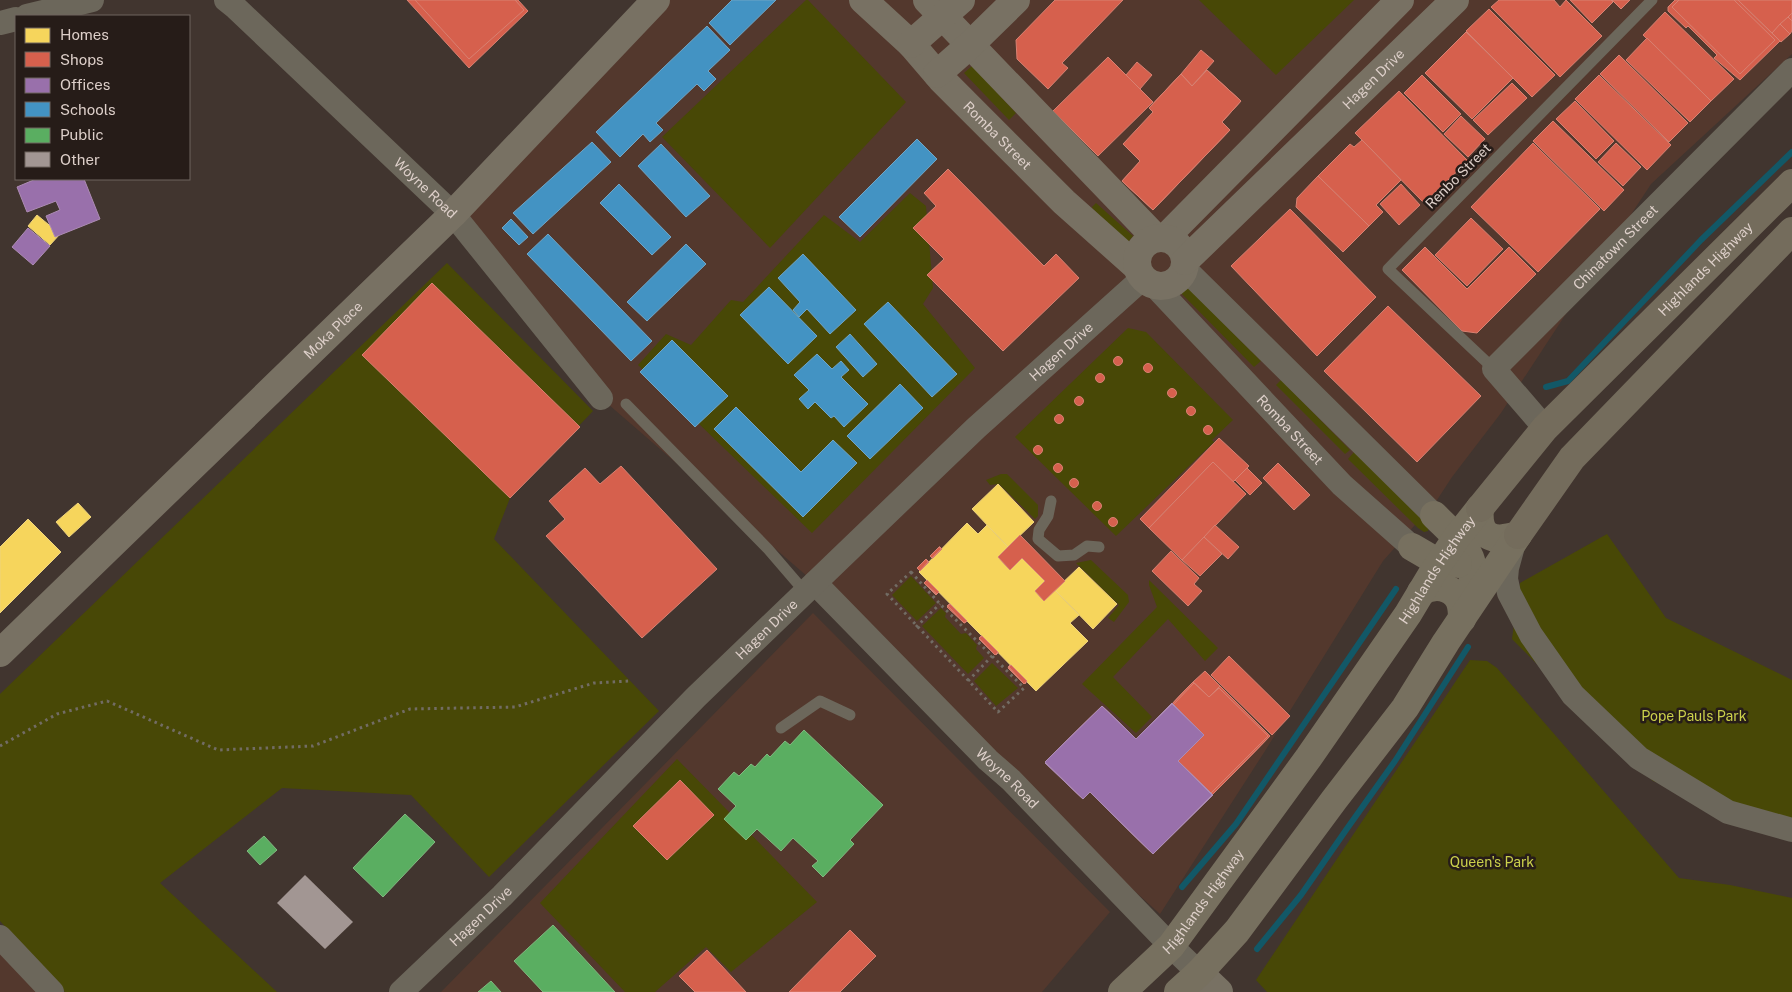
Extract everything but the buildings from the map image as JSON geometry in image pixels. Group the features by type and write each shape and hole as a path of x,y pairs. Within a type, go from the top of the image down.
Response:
{"highway":[{"name":"Highlands Highway","path":"1480,508 1545,428 1792,183"},
{"path":"1518,535 1572,458 1792,230"}],"main road":[{"path":"1480,508 1479,523 1482,530 1500,540 1518,535"},
{"path":"1434,514 1454,522 1468,517 1480,508"},
{"name":"Highlands Highway","path":"1122,992 1171,946 1309,757 1408,614 1440,561 1480,508"},
{"path":"1434,514 1464,544 1470,554 1474,576 1472,589 1462,619"},
{"path":"1412,547 1428,547 1437,540 1440,528 1434,514"},
{"path":"1412,547 1440,561 1472,564 1489,559 1518,535"},
{"path":"1178,992 1199,973 1237,931 1405,708 1518,535"},
{"path":"1412,547 1420,561 1423,580 1421,592"},
{"path":"1421,592 1426,588 1435,587 1444,587 1450,590 1459,600 1462,619"}],"street":[{"path":"31,15 92,0"},
{"name":"Woyne Road","path":"226,0 453,214 601,398"},
{"name":"Moka Place","path":"1,650 453,214 656,0"},
{"name":"Romba Street","path":"863,0 911,44 937,74 1064,202 1144,276 1342,485 1412,547"},
{"path":"937,74 1016,0"},
{"path":"1160,238 1400,0"},
{"name":"Hagen Drive","path":"1184,265 1455,0"},
{"path":"911,44 944,6 970,45 1160,238"},
{"path":"0,23 15,19"},
{"name":"Chinatown Street","path":"1494,369 1792,70"},
{"path":"1184,265 1180,276 1175,281 1160,286 1144,276 1139,251 1150,240 1160,238 1173,241 1179,246 1184,265 1434,514"},
{"name":"Hagen Drive","path":"401,992 502,896 689,704 810,587 976,428 1144,276"},
{"path":"1494,369 1545,428"},
{"path":"1518,535 1510,554 1507,568 1506,580 1509,593 1531,635 1573,695 1640,758 1728,812 1792,830"},
{"name":"Woyne Road","path":"810,587 988,760 1011,780 1199,973"},
{"path":"1462,619 1488,594 1500,590 1509,593"},
{"path":"0,937 52,992"},
{"path":"1199,973 1219,992"}],"lane":[{"name":"Renbo Street","path":"1494,369 1388,269 1652,0"},
{"path":"626,404 768,549 810,587"},
{"path":"1051,501 1048,516 1039,530 1038,539 1058,556 1074,555 1087,546 1099,547"},
{"path":"781,728 820,701 850,715"}],"path":[{"path":"911,572 940,604 1024,688 998,712 916,627 887,594 911,572"},
{"path":"916,627 940,604"},
{"path":"968,681 992,655"},
{"path":"0,746 57,714 107,701 218,750 313,746 410,709 515,707 594,683 630,681"}],"shaded area":[{"path":"656,0 1792,0 1792,54 1651,184 1501,413 1452,477 1437,500 1383,561 1265,751 1160,914 1011,780 815,583 601,398 453,214"},
{"path":"813,613 1110,912 1042,992 441,992"},
{"path":"0,937 52,992 0,992"}],"green space":[{"path":"806,0 906,102 770,248 662,137"},
{"path":"1199,0 1354,0 1276,75"},
{"path":"972,66 1016,113 1009,120 964,73"},
{"path":"910,193 926,206 933,288 923,304 975,368 812,533 638,365 666,334 691,345 731,300 743,302 824,215 860,242"},
{"path":"1096,203 1133,236 1128,242 1093,209 1092,207"},
{"path":"447,263 593,411 510,498 494,539 659,711 489,877 411,795 282,788 160,883 277,992 65,992 0,921 0,694"},
{"path":"1182,282 1261,361 1254,367 1176,288"},
{"path":"1128,328 1146,332 1233,420 1212,440 1214,442 1116,536 1015,437"},
{"path":"1281,380 1350,450 1345,454 1276,385"},
{"path":"1354,452 1429,526 1428,531 1424,532 1418,528 1348,459"},
{"path":"1001,474 1007,474 1038,505 1038,516 1035,519 999,484 990,485 986,480"},
{"name":"Pope Pauls Park","path":"1607,534 1666,618 1792,680 1792,832 1653,781 1512,639 1520,583"},
{"path":"1091,560 1128,595 1129,602 1114,622 1108,618 1119,605 1076,563"},
{"path":"911,576 936,603 917,621 892,595"},
{"path":"1149,580 1218,648 1205,661 1168,619 1113,677 1152,717 1136,733 1082,684 1157,607"},
{"path":"941,608 946,613 945,617 961,634 966,633 977,645 976,649 984,658 968,674 922,626"},
{"name":"Queen's Park","path":"1470,660 1487,661 1497,668 1679,878 1730,885 1792,898 1792,992 1267,992 1256,980"},
{"path":"992,663 1018,688 996,706 974,681"},
{"path":"677,759 817,902 731,972 706,947 655,992 625,992 540,903"}],"waterway":[{"path":"1546,387 1568,381 1701,240 1792,152"},
{"path":"1182,887 1236,824 1396,589"},
{"path":"1257,949 1301,895 1395,761 1468,647"}]}
